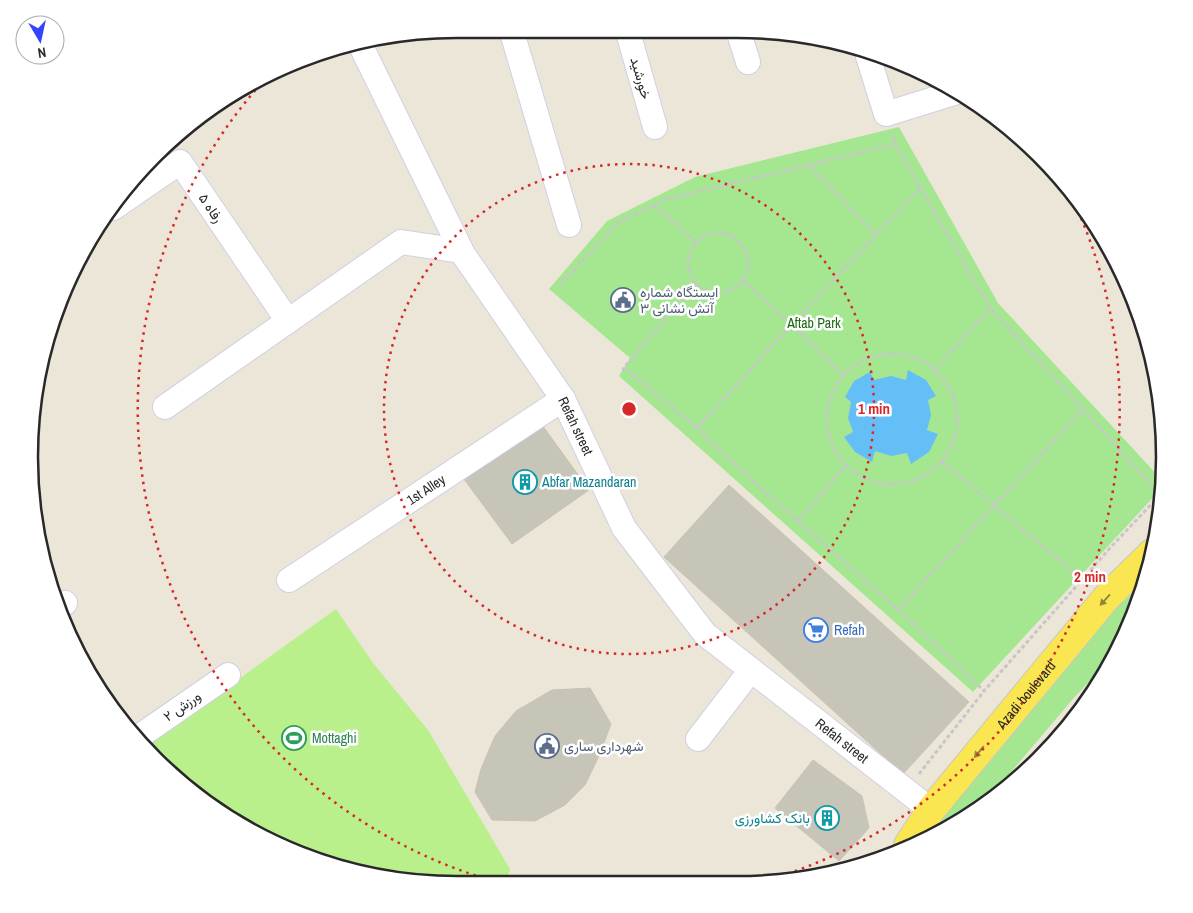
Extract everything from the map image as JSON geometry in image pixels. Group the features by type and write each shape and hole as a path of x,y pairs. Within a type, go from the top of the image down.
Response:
{"main road":[{"name":"Azadi boulevard","path":"914,836 931,810 1106,598 1141,563"}],"street":[{"path":"514,38 569,224"},
{"name":"خورشید","path":"629,38 655,127"},
{"path":"740,38 748,62"},
{"name":"Refah street","path":"362,49 461,250 564,399 624,528 705,634 931,810"},
{"path":"869,59 886,114 948,95"},
{"name":"رفاه ۵","path":"125,200 180,162 288,322"},
{"path":"165,407 401,242 461,250"},
{"name":"1st Alley","path":"289,580 564,399"},
{"path":"698,739 751,670"},
{"name":"ورزش ۲","path":"142,734 228,675"}],"path":[{"path":"886,114 896,144 990,308 1154,489"},
{"path":"560,284 620,221 667,199 896,144"},
{"path":"808,164 876,235"},
{"path":"697,428 920,188"},
{"path":"654,205 697,243"},
{"path":"713,233 724,233 734,237 742,243 748,258 748,269 743,281 739,286 730,291 708,292 696,283 690,274 688,265 691,249 703,236 713,233"},
{"path":"743,281 792,325 844,376"},
{"path":"696,283 624,369 697,428 745,474 899,610 984,691"},
{"path":"934,371 990,308"},
{"path":"892,354 908,356 929,365 934,371 948,386 956,405 957,428 951,447 938,466 918,479 896,484 868,480 849,468 838,457 828,437 826,417 831,395 838,382 854,365 870,357 892,354"},
{"path":"899,610 1083,409"},
{"path":"941,461 1125,614"},
{"path":"798,521 846,465"},
{"path":"906,791 984,691 1153,503"}],"green space":[{"name":"Aftab Park","path":"899,127 998,303 1155,473 1154,497 973,692 619,376 630,358 549,289 607,221 695,177"},
{"path":"1135,584 1124,617 1090,680 1007,777 969,805 925,830"},
{"name":"Mottaghi","path":"336,609 373,663 428,730 510,869 508,876 429,875 402,872 348,861 296,844 224,805 180,772 150,743"}],"water":[{"path":"908,370 926,380 936,396 928,400 931,415 927,430 938,434 929,452 911,464 907,453 891,456 875,451 872,462 855,452 844,437 853,432 848,418 851,402 845,397 854,381 870,372 874,380 891,376 906,380"}],"building":[{"name":"Abfar Mazandaran","path":"540,422 589,490 512,544 461,475"},
{"name":"Refah","path":"729,485 969,702 903,774 664,557"},
{"name":"شهرداری ساری","path":"590,688 611,724 599,756 585,785 565,805 535,821 492,820 475,792 481,769 495,736 516,711 552,690"},
{"name":"بانک کشاورزی","path":"813,760 862,796 869,828 839,861 775,808"}],"place":[{"name":"ایستگاه شماره ۳ آتش نشانی","path":"623,300"},
{"name":"Abfar Mazandaran","path":"525,482"},
{"name":"Refah","path":"816,630"},
{"name":"Mottaghi","path":"294,738"},
{"name":"شهرداری ساری","path":"547,746"},
{"name":"بانک کشاورزی","path":"827,818"}]}
